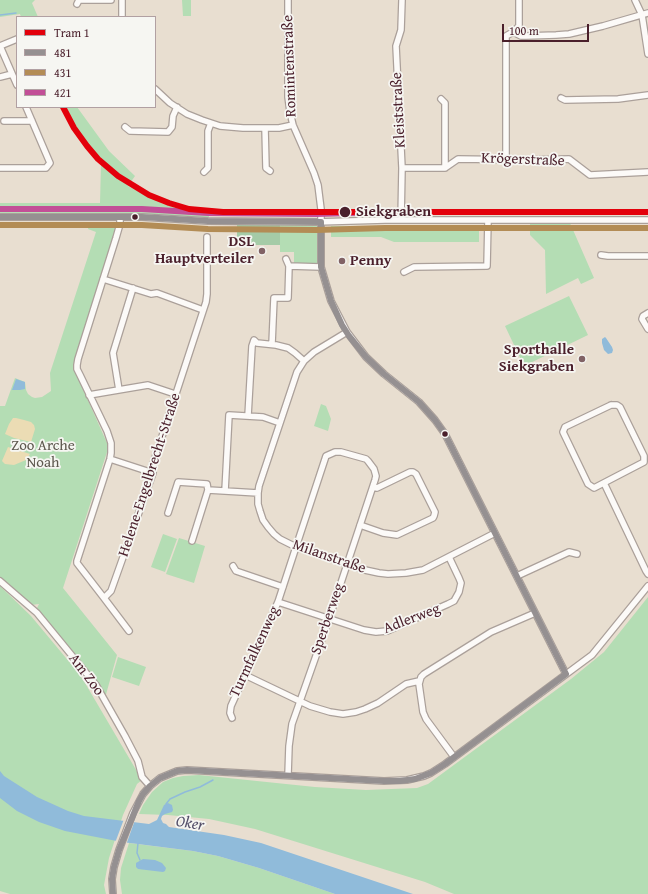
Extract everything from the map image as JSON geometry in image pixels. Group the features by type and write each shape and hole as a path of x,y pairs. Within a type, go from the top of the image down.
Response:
{"street":[{"path":"77,4 79,0 111,0"},
{"path":"122,0 122,16"},
{"name":"Romintenstraße","path":"288,0 288,97 292,125 318,185 321,204 321,222"},
{"name":"Kleiststraße","path":"401,220 402,168 396,46 401,30 402,0"},
{"path":"506,160 506,36 519,26 519,0"},
{"path":"635,0 642,15 648,54"},
{"path":"513,32 521,36 569,34 648,13"},
{"path":"16,39 0,46 16,83"},
{"path":"0,77 12,74"},
{"path":"156,90 165,99 195,118 211,123 231,128 279,128 292,125"},
{"path":"561,98 565,100 618,99 648,95"},
{"path":"441,99 445,103 445,168"},
{"path":"125,127 130,131 168,132 172,127 173,116 177,107"},
{"path":"0,168 46,168 50,163 26,108"},
{"path":"4,121 32,121"},
{"path":"204,172 208,168 208,131 211,123"},
{"path":"266,128 266,168 270,171"},
{"name":"Krögerstraße","path":"402,168 445,168 458,159 568,159 590,175 648,172"},
{"path":"0,217 145,217 208,221 321,222 401,220 648,220"},
{"path":"120,217 120,224 116,238 77,365 77,370 110,438 111,443 110,459 77,563 129,631"},
{"path":"404,272 414,267 487,266 488,220"},
{"path":"321,222 320,267 331,301 342,325 371,362 419,402 442,429 566,674"},
{"name":"Helene-Engelbrecht-Straße","path":"104,598 111,591 153,473 152,467 203,310 207,294 207,238"},
{"path":"601,255 648,256"},
{"path":"272,344 274,298 288,298 289,266 286,259"},
{"path":"289,266 320,267"},
{"path":"103,279 151,294 157,293 203,310"},
{"path":"119,390 113,353 133,288"},
{"path":"648,313 642,316 642,319 648,329"},
{"name":"Milanstraße","path":"347,332 314,352 304,361 297,372 259,486 258,504 268,528 280,539 296,547 379,574 406,574 422,570 495,533"},
{"path":"248,416 252,346 254,340 257,343 272,344 292,350 304,361"},
{"path":"89,395 148,385 175,394"},
{"path":"611,405 617,405 620,407 644,456 644,462 604,483 594,488 588,484 563,432 565,427 611,405"},
{"path":"225,491 229,415 263,417 280,423"},
{"name":"Turmfalkenweg","path":"232,718 230,713 234,696 278,602 326,456 335,452 340,452 366,459 372,465"},
{"path":"110,459 153,473"},
{"name":"Sperberweg","path":"288,776 292,724 373,487 376,476 372,465"},
{"path":"360,525 383,533 397,535 433,518 434,516 434,512 416,474 413,472 410,472 377,488 373,487"},
{"path":"168,513 178,482 207,484 208,490 192,542"},
{"path":"604,483 648,574"},
{"path":"208,490 258,493"},
{"path":"517,576 569,552 577,554"},
{"name":"Adlerweg","path":"278,602 364,630 381,632 392,629 454,601 459,592 461,583 450,557"},
{"name":"Turmfalkenweg","path":"233,566 236,571 283,587"},
{"name":"Am Zoo","path":"0,581 37,613 96,685 138,761 142,776 150,786"},
{"path":"113,894 112,879 114,867 133,813 143,794 160,778 177,771 187,770 384,781 400,781 431,773 454,758 592,655 648,586"},
{"path":"454,758 426,719 423,712 419,681 424,674 491,632 535,613"},
{"path":"245,675 310,706 330,712 344,714 356,712 371,706 406,684 419,681"}],"green space":[{"path":"0,0 35,0 32,3 38,16 21,16 20,14 0,17"},
{"path":"182,0 191,0 191,16 183,16"},
{"path":"62,108 78,108 109,151 135,176 128,186 163,204 196,213 209,213 209,220 122,220 0,216 0,203 100,203 101,164 85,146"},
{"name":"Zoo Arche Noah","path":"89,223 116,225 75,360 75,371 107,443 108,449 63,588 117,655 105,698 89,671 37,608 39,604 31,605 0,577 0,406 5,406 15,378 25,382 26,390 32,397 42,397 51,391 50,373 96,232 88,229"},
{"path":"530,223 570,223 594,278 581,284 578,278 546,294 545,250 530,235"},
{"path":"237,224 280,224 280,245 237,245"},
{"path":"280,224 318,224 319,264 294,264 294,252 280,252"},
{"path":"331,226 479,227 479,242 394,242 381,237 331,237"},
{"path":"569,296 588,335 524,366 505,326"},
{"path":"321,404 326,406 331,419 328,431 314,426"},
{"path":"163,534 177,539 165,572 151,567"},
{"path":"179,538 205,546 194,583 166,574"},
{"path":"0,586 31,616 76,670 142,780 137,784 123,815 109,858 104,885 106,894 10,894 0,891"},
{"path":"648,597 648,894 454,894 425,882 255,829 209,819 139,814 152,792 163,782 183,776 199,775 315,787 366,790 417,788 428,784 571,679 604,652"},
{"path":"118,657 146,667 139,686 112,677"},
{"path":"129,843 193,851 218,856 259,868 335,894 122,894 120,880 121,868"}],"sand":[{"path":"13,418 31,422 34,425 35,429 31,442 5,434"},
{"path":"8,447 30,454 26,460 14,465 5,464 2,461"}],"water":[{"path":"605,337 612,347 612,353 608,354 604,350 602,339"},
{"path":"16,379 25,382 25,389 12,390"},
{"path":"0,771 4,776 37,797 68,811 84,816 149,824 157,820 164,805 168,803 172,805 173,810 172,812 162,816 161,819 163,823 169,827 224,835 261,843 413,894 335,894 259,868 218,856 193,851 122,842 65,831 39,822 17,811 0,798"},
{"path":"143,859 155,860 162,863 166,868 165,871 138,869 136,867 136,863"}],"pier":[{"path":"124,819 135,820 126,845 115,843"}],"waterway":[{"path":"0,15 16,13"},
{"path":"166,804 170,799 213,780"},
{"path":"138,843 137,853 140,860"}],"tram line":[{"name":"1","path":"64,108 74,128 87,146 98,159 118,176 149,195 189,209 223,212 648,212"}],"transit line":[{"name":"421","path":"0,209 142,209 208,213 316,214 385,212 648,212"},
{"name":"481","path":"0,217 142,217 208,221 321,222"},
{"name":"481","path":"321,222 321,267 331,301 342,325 366,357 384,374 419,402 445,434 566,674"},
{"name":"431","path":"0,225 142,225 208,229 316,230 385,228 648,228"},
{"name":"481","path":"113,894 112,879 119,850 139,801 150,786 160,778 177,771 187,770 384,781 415,779 431,773 445,764 566,674"}],"place":[{"name":"Siekgraben","path":"345,212"},
{"name":"DSL Hauptverteiler","path":"262,251"},
{"name":"Penny","path":"342,261"},
{"name":"Sporthalle Siekgraben","path":"582,359"}],"water label":[{"name":"Oker","path":"190,824"}]}
